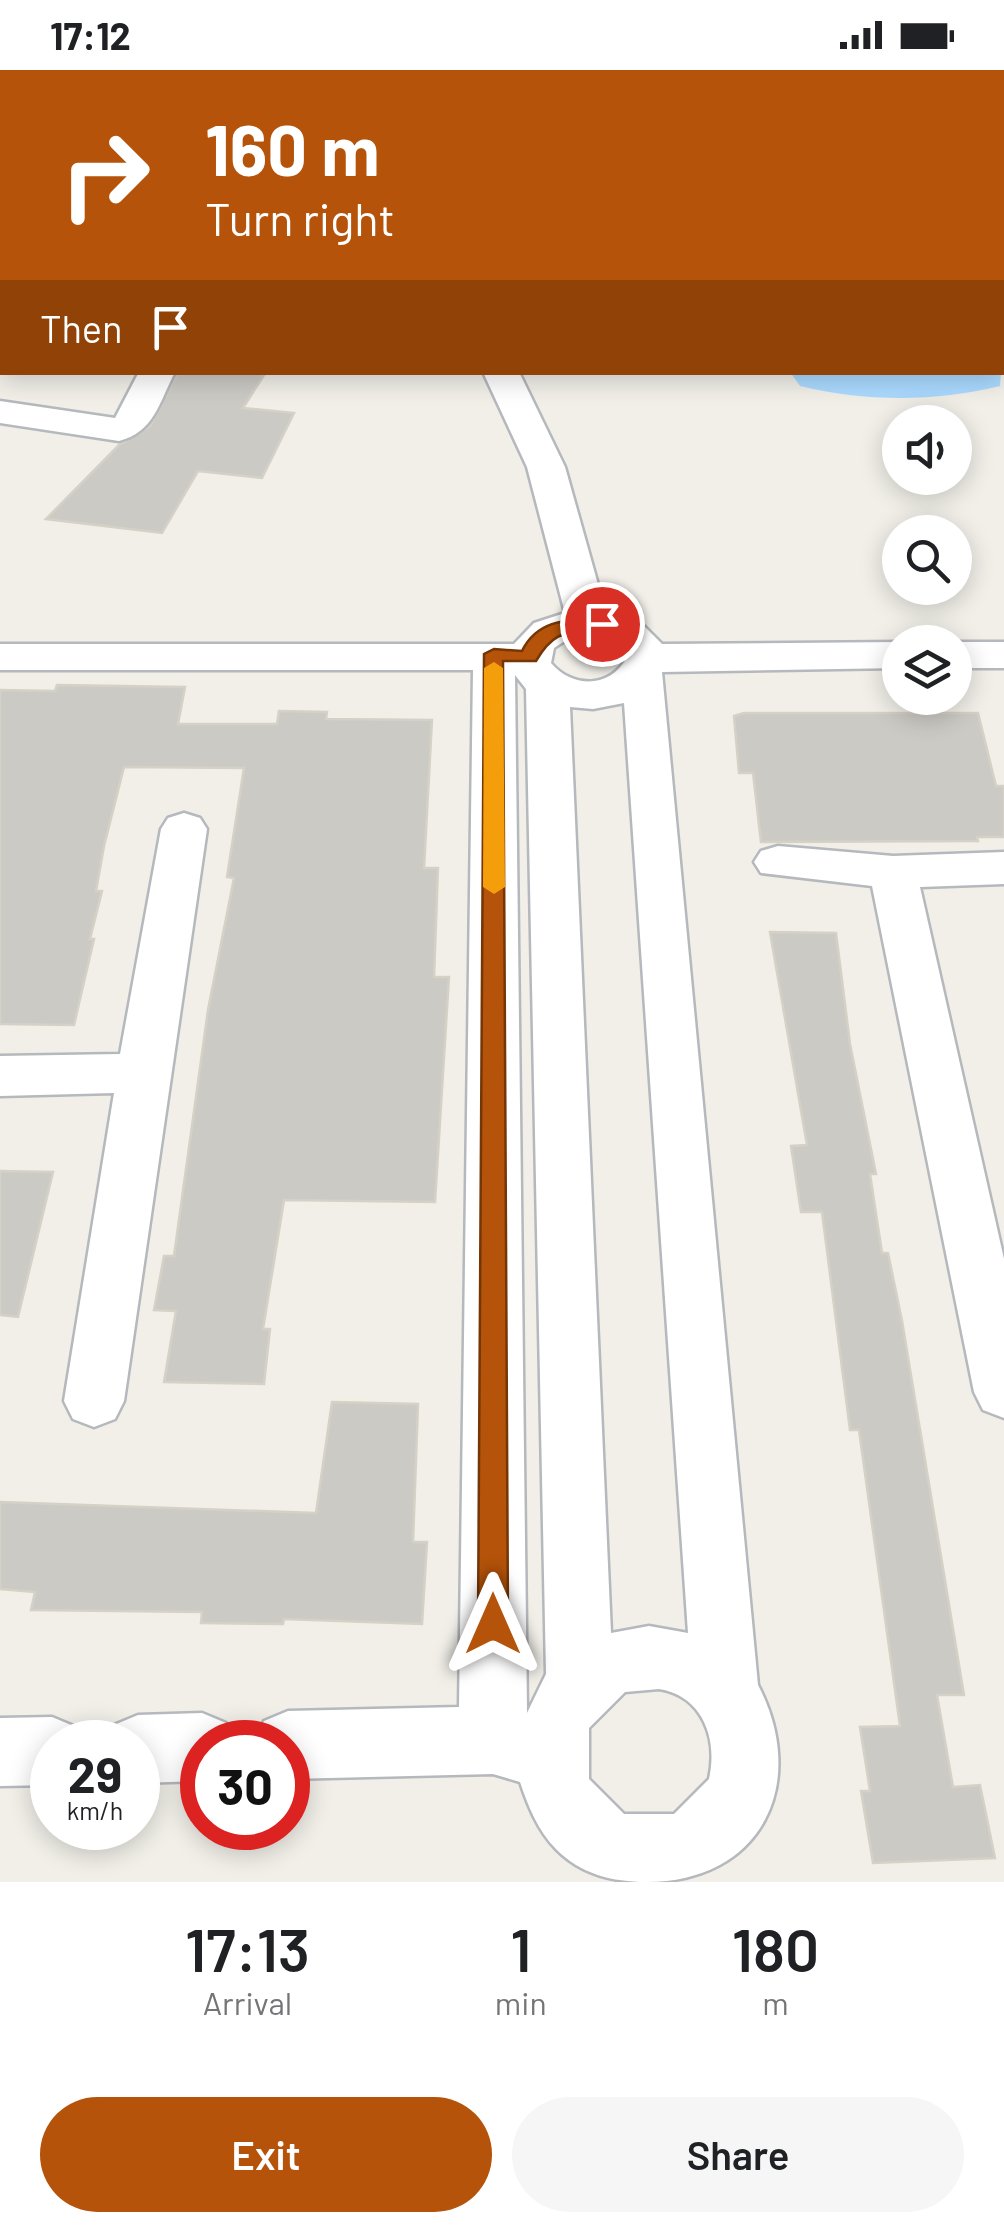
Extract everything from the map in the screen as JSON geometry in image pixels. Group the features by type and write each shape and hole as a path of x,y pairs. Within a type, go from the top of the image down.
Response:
{"street":[{"path":"0,412 119,430 130,425 155,375"},
{"path":"503,375 546,466 588,622"},
{"path":"310,1745 522,1748 558,1715 580,1682 614,1661 655,1658 694,1670 726,1698 739,1718 748,1764 734,1809 719,1827 644,1868 594,1833 572,1812 557,1786 522,1748 524,666 531,648 546,632 588,622 628,633 645,666 726,1698"},
{"path":"972,655 1004,654"},
{"path":"0,658 524,666 576,694 608,694 645,666 882,656"},
{"path":"524,666 548,780 580,1682"},
{"path":"94,1400 184,829"},
{"path":"778,862 893,872 1004,868"},
{"path":"893,872 1004,1392"},
{"path":"0,1076 143,1073"},
{"path":"0,1752 30,1751"}],"building":[{"path":"176,375 264,375 243,408 294,413 262,478 198,471 162,533 46,519 119,445 150,426"},
{"path":"57,685 185,687 178,724 277,724 279,711 327,712 326,719 432,720 424,868 438,868 434,977 449,977 435,1202 284,1200 263,1329 270,1329 264,1384 164,1382 176,1311 154,1310 164,1256 174,1256 208,1010 234,878 227,877 244,768 124,767 104,846 96,891 102,891 90,939 94,939 74,1025 0,1024 0,690 55,691"},
{"path":"978,713 996,786 1004,786 1004,837 977,837 978,841 761,842 753,773 739,773 734,716"},
{"path":"770,932 836,933 850,1044 876,1174 870,1174 882,1253 888,1253 902,1321 964,1695 937,1695 953,1787 980,1785 995,1858 873,1863 861,1791 870,1791 860,1727 900,1726 859,1430 850,1430 822,1212 801,1212 791,1146 807,1145"},
{"path":"0,1171 53,1172 18,1317 0,1315"},
{"path":"332,1402 418,1404 413,1542 427,1542 422,1624 284,1619 283,1624 201,1623 202,1612 31,1610 35,1592 0,1589 0,1502 316,1513"}],"waterway":[{"path":"858,375 915,380 954,375"}],"slow traffic":[{"path":"494,668 494,887"}],"route":[{"path":"493,1624 494,654 529,657 531,648 546,632 572,623 602,624"}]}
